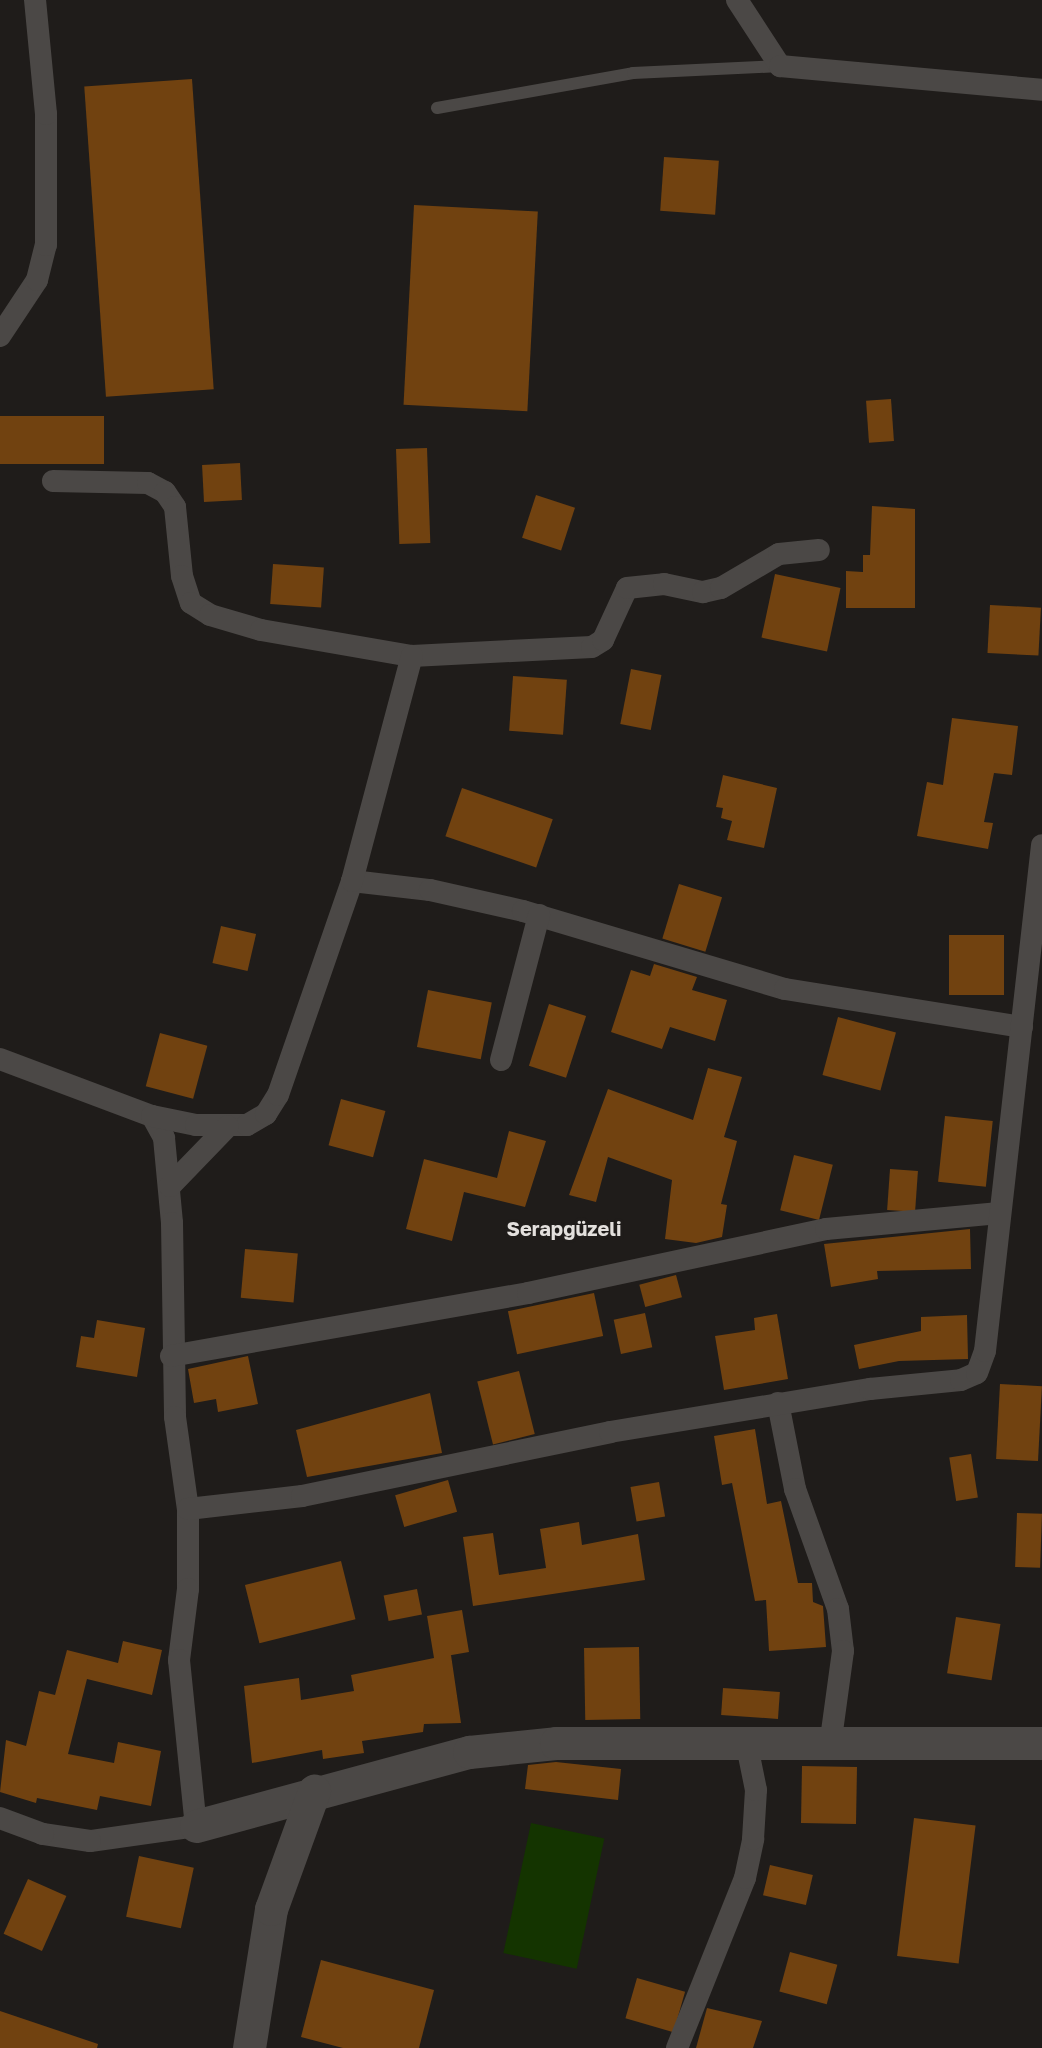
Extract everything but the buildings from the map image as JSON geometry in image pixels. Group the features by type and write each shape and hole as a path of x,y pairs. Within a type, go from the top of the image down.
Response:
{"street":[{"path":"0,336 37,280 46,245 46,114 35,0"},
{"path":"737,0 780,66 1042,90"},
{"path":"53,481 148,483 165,492 175,507 182,576 191,603 210,615 261,630 412,656 592,647 603,639 627,588 664,584 703,592 721,588 779,554 819,550"},
{"path":"0,1059 152,1116 228,1126 247,1125 266,1114 278,1095 352,880 412,656"},
{"path":"188,1509 302,1496 778,1403 961,1380 977,1373 985,1351 1042,846"},
{"path":"352,880 430,890 538,915 785,989 1022,1027"},
{"path":"501,1060 538,915"},
{"path":"152,1116 164,1138 170,1186 171,1356 188,1509 188,1589 179,1660 196,1826"},
{"path":"170,1186 228,1126"},
{"path":"171,1356 528,1293 826,1229 999,1213"},
{"path":"778,1403 795,1489 838,1609 843,1651 831,1739"},
{"path":"0,1818 43,1834 90,1841 196,1826 314,1791 469,1752 556,1743 831,1739 1042,1743"},
{"path":"677,2048 747,1868 756,1790 746,1741"},
{"path":"249,2048 271,1909 314,1791"}],"lane":[{"path":"436,108 633,73 780,66"}],"green space":[{"path":"531,1823 604,1839 577,1969 503,1953"}],"district":[{"name":"Serapgüzeli","path":"564,1228"}]}
